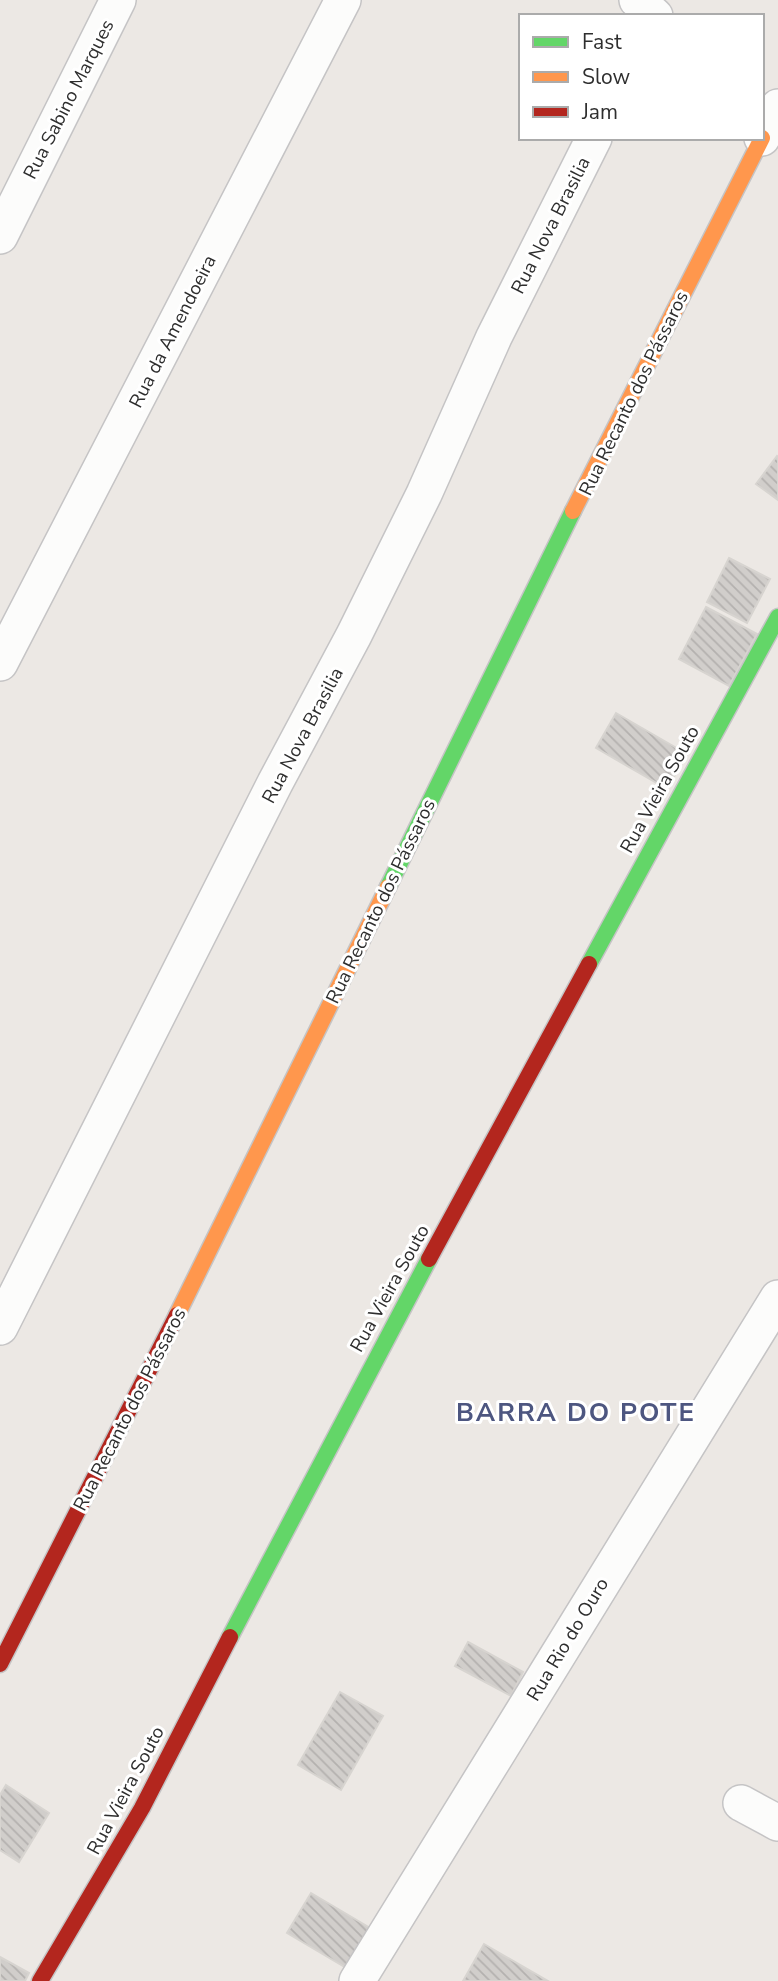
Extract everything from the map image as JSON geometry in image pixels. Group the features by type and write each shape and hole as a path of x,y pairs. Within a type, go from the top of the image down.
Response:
{"street":[{"name":"Rua Sabino Marques","path":"0,236 118,0"},
{"name":"Rua da Amendoeira","path":"0,663 344,0"},
{"path":"637,0 653,14"},
{"path":"764,94 778,105"},
{"name":"Rua Recanto dos Pássaros","path":"764,134 778,105"},
{"name":"Rua Nova Brasilia","path":"0,1326 275,783 354,635 424,494 494,337 593,140"},
{"name":"Rua Recanto dos Pássaros","path":"0,1664 96,1471 150,1371 643,369 761,140"},
{"name":"Rua Vieira Souto","path":"40,1981 142,1808 364,1377 778,617"},
{"name":"Rua Rio do Ouro","path":"357,1981 778,1298"},
{"path":"741,1803 778,1823"}],"building":[{"path":"778,457 778,500 756,484"},
{"path":"729,558 770,579 747,623 707,602"},
{"path":"706,607 757,634 729,686 679,659"},
{"path":"616,713 687,754 667,789 596,748"},
{"path":"468,1642 523,1672 511,1696 455,1666"},
{"path":"340,1692 383,1716 341,1790 298,1765"},
{"path":"6,1785 49,1813 19,1862 0,1850 0,1795"},
{"path":"311,1893 377,1932 353,1972 287,1933"},
{"path":"484,1944 548,1981 463,1981"},
{"path":"0,1957 29,1973 25,1981 0,1981"}],"traffic: fast":[{"path":"388,887 573,511"},
{"path":"589,964 778,617"},
{"path":"230,1637 429,1259"}],"traffic: slow":[{"path":"573,511 761,140"},
{"path":"177,1315 388,887"}],"traffic: jam":[{"path":"429,1259 589,964"},
{"path":"0,1664 177,1315"},
{"path":"40,1981 142,1808 230,1637"}],"district":[{"name":"BARRA DO POTE","path":"576,1412"}]}
